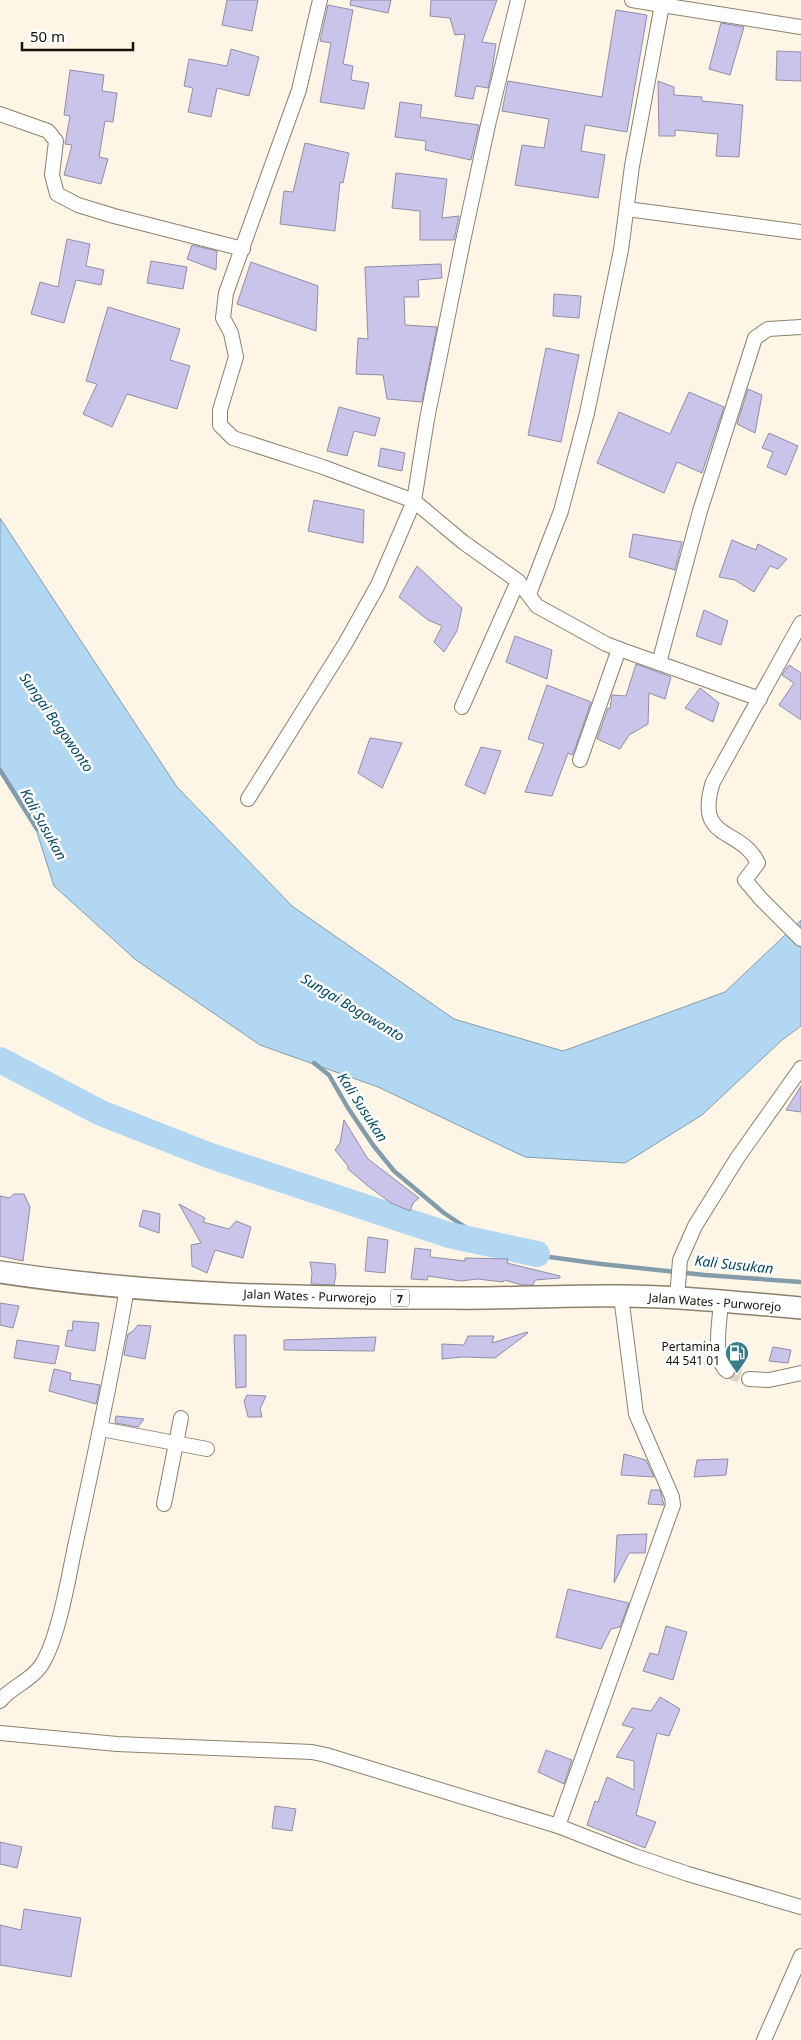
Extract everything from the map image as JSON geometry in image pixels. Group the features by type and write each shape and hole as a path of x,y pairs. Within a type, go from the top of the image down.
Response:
{"highway":[{"name":"Jalan Wates - Purworejo","path":"0,1272 127,1288 314,1297 621,1296 678,1291 721,1302 801,1308"}],"street":[{"path":"320,0 299,90 226,293 223,318 231,333 236,357 220,410 220,424 233,438 323,467 414,500 463,542 518,581 537,606 606,644 760,699"},
{"path":"248,799 345,644 378,585 414,500 427,419 465,232 488,124 518,0"},
{"path":"632,0 662,3 801,27"},
{"path":"529,594 561,511 587,413 621,250 632,166 662,3"},
{"path":"0,114 48,131 56,141 52,175 57,194 78,205 114,216 243,249"},
{"path":"626,209 801,232"},
{"path":"659,663 700,511 756,338 768,329 801,327"},
{"path":"462,706 518,581"},
{"path":"801,623 712,782 707,805 713,825 753,853 758,863 745,880 801,939"},
{"path":"580,760 619,649"},
{"path":"678,1291 680,1260 696,1226 738,1157 801,1068"},
{"path":"0,1701 29,1679 41,1667 50,1648 66,1591 101,1429 127,1288"},
{"path":"558,1826 673,1505 672,1497 636,1414 621,1296"},
{"path":"721,1302 719,1356 722,1367 726,1371"},
{"path":"749,1379 769,1380 801,1373"},
{"path":"164,1504 181,1418"},
{"path":"101,1429 207,1449"},
{"path":"0,1733 117,1744 312,1752 326,1755 558,1826 688,1874 801,1907"},
{"path":"764,2040 801,1956"}],"water":[{"name":"Sungai Bogowonto","path":"0,518 177,787 292,906 454,1019 563,1051 725,992 801,920 801,1026 782,1040 702,1115 625,1163 525,1157 378,1087 260,1045 136,960 54,886 35,826 0,770"}],"building":[{"path":"227,0 258,0 252,31 222,25"},
{"path":"351,0 391,0 388,13 350,5"},
{"path":"431,0 497,0 482,42 496,44 488,88 476,86 473,99 455,96 465,34 455,35 450,18 430,16"},
{"path":"328,5 353,10 343,64 353,66 351,80 369,83 364,109 320,102 331,43 320,41"},
{"path":"616,10 647,15 627,132 585,125 581,151 605,155 598,198 515,185 522,145 544,148 549,119 502,111 508,81 602,97"},
{"path":"721,23 744,27 730,75 709,69"},
{"path":"231,49 259,57 249,96 217,88 211,117 188,112 193,88 184,86 189,59 227,66"},
{"path":"777,51 801,52 801,81 776,80"},
{"path":"70,70 104,75 102,91 117,93 113,122 105,121 99,157 108,159 101,184 64,175 72,145 65,144 70,116 64,115"},
{"path":"658,81 674,87 674,95 702,97 702,101 743,105 739,157 716,156 718,134 675,130 675,136 659,136"},
{"path":"400,102 422,105 420,117 479,125 471,160 425,150 426,141 395,137"},
{"path":"305,143 349,153 343,183 340,182 335,231 280,224 284,191 293,192"},
{"path":"396,173 447,179 442,218 459,216 454,240 420,240 420,211 392,208"},
{"path":"67,239 90,244 86,266 104,270 101,285 76,280 64,323 31,314 40,282 58,287"},
{"path":"192,245 217,251 216,270 187,259"},
{"path":"151,261 187,267 183,289 147,283"},
{"path":"251,262 318,286 316,331 237,304"},
{"path":"441,264 442,278 418,280 419,297 404,297 405,325 437,327 422,402 387,399 383,375 356,374 358,338 368,339 365,267"},
{"path":"554,294 581,296 579,318 553,316"},
{"path":"108,307 180,329 170,360 190,366 177,409 127,394 112,427 83,414 97,384 86,381"},
{"path":"546,348 579,355 561,442 528,435"},
{"path":"748,389 762,395 755,433 737,424"},
{"path":"689,392 724,407 702,473 677,462 664,493 597,463 619,412 670,434"},
{"path":"339,407 380,418 375,436 354,431 347,456 327,451"},
{"path":"769,433 798,446 786,475 767,467 773,452 762,448"},
{"path":"381,448 405,453 402,471 378,466"},
{"path":"314,500 364,510 363,543 308,531"},
{"path":"633,534 682,542 675,570 629,557"},
{"path":"732,540 756,550 758,544 787,559 778,569 770,566 754,592 735,580 719,577"},
{"path":"417,566 462,608 457,631 444,652 434,642 442,626 428,620 399,597"},
{"path":"704,610 728,621 721,645 696,636"},
{"path":"515,636 552,650 547,679 506,662"},
{"path":"636,664 671,677 665,699 649,693 648,724 629,735 620,749 597,739 608,708 610,709 612,695 626,696"},
{"path":"789,665 801,673 801,720 779,705 794,683 782,675"},
{"path":"547,685 591,702 576,746 572,755 568,753 552,796 525,792 544,744 528,739"},
{"path":"700,688 719,703 713,722 685,708"},
{"path":"370,738 402,743 382,788 358,773"},
{"path":"481,747 501,751 485,794 465,785"},
{"path":"801,1086 801,1112 786,1110"},
{"path":"344,1120 368,1159 419,1198 413,1203 410,1211 391,1203 348,1169 348,1166 335,1150 340,1143"},
{"path":"14,1194 24,1194 30,1207 23,1261 0,1256 0,1196 9,1198"},
{"path":"179,1204 205,1218 203,1222 229,1229 236,1221 251,1227 243,1258 215,1250 207,1273 192,1266 191,1245 201,1243"},
{"path":"143,1210 160,1214 159,1233 139,1226"},
{"path":"368,1237 388,1240 385,1273 365,1271"},
{"path":"415,1248 431,1250 430,1257 465,1261 465,1258 508,1259 507,1263 560,1276 560,1278 535,1280 533,1285 522,1285 504,1280 503,1282 477,1279 461,1281 428,1276 427,1280 411,1279"},
{"path":"310,1262 335,1264 334,1285 311,1284 312,1272"},
{"path":"0,1303 19,1306 13,1328 0,1325"},
{"path":"73,1321 99,1323 95,1351 65,1346 68,1330 72,1331"},
{"path":"138,1325 151,1326 145,1359 124,1355 128,1334"},
{"path":"527,1332 495,1358 462,1357 442,1359 442,1344 464,1345 468,1336 494,1336 492,1343"},
{"path":"234,1335 246,1335 246,1387 236,1388"},
{"path":"376,1337 374,1351 284,1350 284,1340"},
{"path":"17,1340 59,1346 55,1364 14,1358"},
{"path":"773,1347 791,1350 788,1363 769,1361"},
{"path":"54,1369 71,1373 70,1380 100,1385 96,1404 49,1391"},
{"path":"247,1395 266,1396 260,1409 262,1417 248,1417 244,1401"},
{"path":"116,1416 144,1419 138,1427 115,1423"},
{"path":"624,1454 646,1460 654,1477 621,1475"},
{"path":"728,1459 726,1475 694,1477 697,1460"},
{"path":"651,1490 660,1490 664,1505 648,1504"},
{"path":"647,1534 645,1553 629,1553 614,1583 617,1535"},
{"path":"568,1589 629,1603 620,1627 611,1629 601,1649 556,1637"},
{"path":"666,1626 687,1632 673,1680 643,1671 650,1653 658,1655"},
{"path":"660,1697 680,1709 669,1736 657,1733 636,1815 656,1822 645,1848 587,1825 595,1801 598,1802 607,1777 634,1790 634,1761 616,1757 634,1728 622,1725 632,1708 651,1711"},
{"path":"546,1750 572,1760 564,1784 538,1772"},
{"path":"275,1806 296,1809 292,1831 272,1828"},
{"path":"0,1842 22,1847 17,1868 0,1864"},
{"path":"24,1909 81,1918 71,1977 0,1965 0,1925 21,1930"}],"waterway":[{"name":"Kali Susukan","path":"0,770 37,829"},
{"path":"0,1060 101,1113 208,1155 449,1235 537,1254"},
{"name":"Kali Susukan","path":"314,1063 329,1075 373,1145 394,1171 444,1213 474,1233 542,1256 705,1275 801,1282"}],"tunnel":[{"path":"727,1371 749,1379"}],"place":[{"name":"Pertamina 44 541 01","path":"737,1374"}]}
